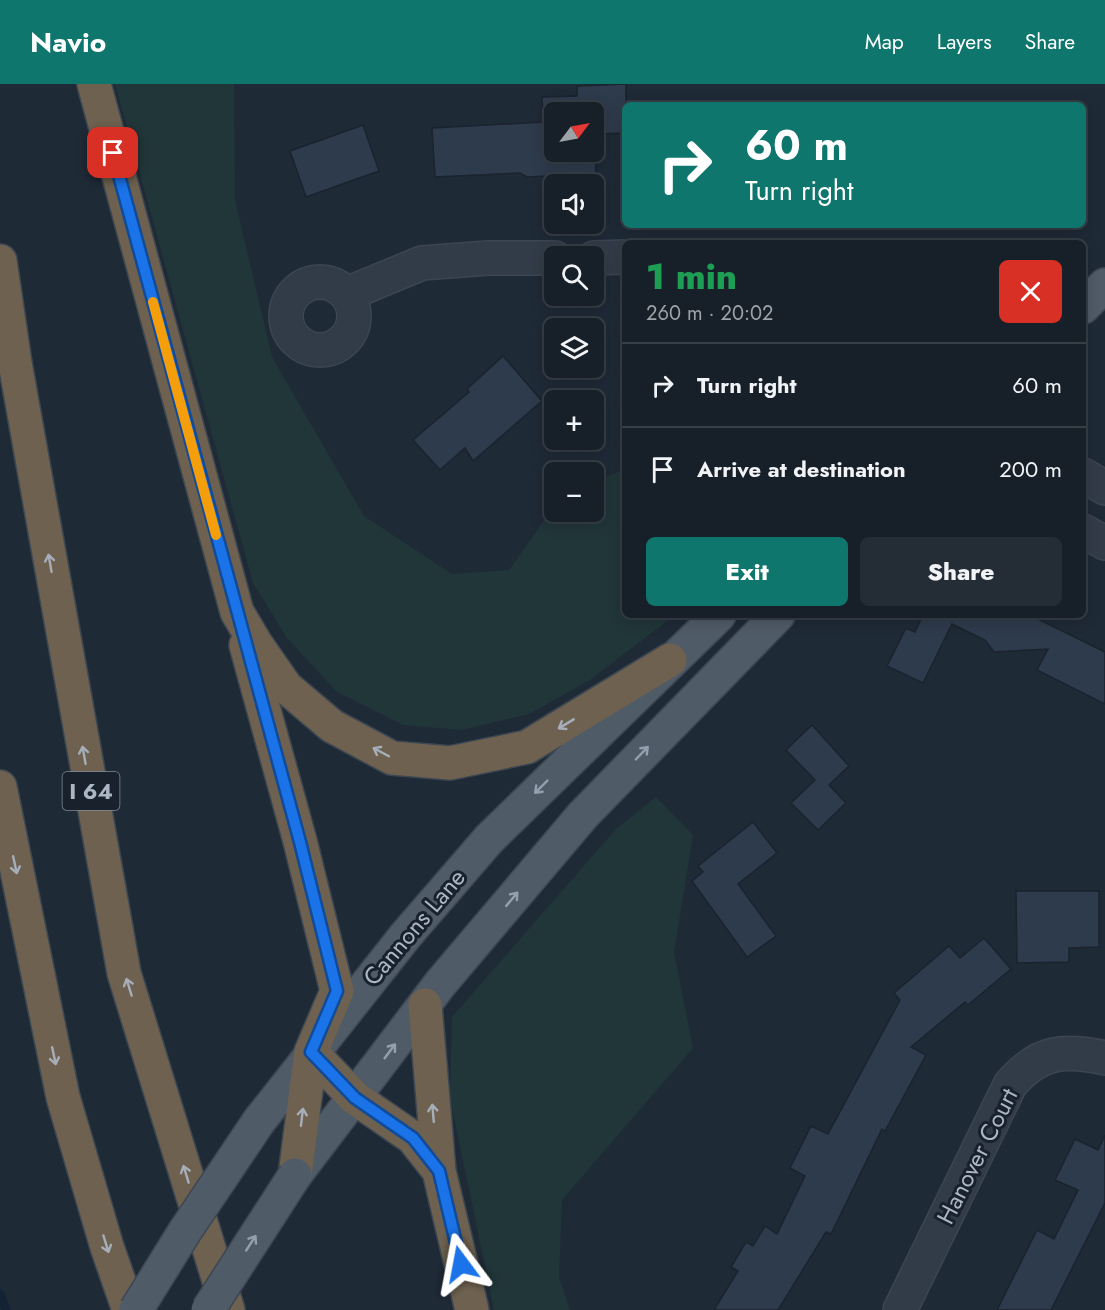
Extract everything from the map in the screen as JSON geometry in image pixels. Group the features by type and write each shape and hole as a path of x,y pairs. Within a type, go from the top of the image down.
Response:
{"highway":[{"path":"94,84 300,842 337,991 311,1052 295,1175"},
{"name":"I 64","path":"0,261 21,398 124,972 228,1310"},
{"path":"237,612 255,644 286,687 332,726 392,758 450,763 527,747 673,657"},
{"path":"0,787 63,1097 107,1247 129,1310"},
{"path":"425,1005 439,1171 472,1310"},
{"path":"311,1052 355,1098 413,1138 439,1171"}],"main road":[{"path":"1086,304 1105,285"},
{"name":"Cannons Lane","path":"136,1310 185,1230 259,1121 311,1052 489,839 673,657 716,618"},
{"path":"208,1310 295,1175 425,1005 583,815 708,684 775,618"},
{"path":"673,657 708,684"}],"street":[{"path":"604,258 622,257"},
{"path":"347,294 422,263 488,258 544,258"},
{"path":"1086,477 1105,488"},
{"path":"1086,533 1105,543"},
{"name":"Hanover Court","path":"900,1310 1010,1085 1022,1070 1056,1053 1099,1056"}],"green space":[{"path":"115,84 234,84 235,200 272,357 364,516 452,574 509,570 544,521 604,522 604,478 622,470 622,618 671,618 590,680 529,714 461,730 403,725 337,692 287,638 253,583"},
{"path":"656,797 693,835 674,952 693,1048 562,1200 559,1277 570,1310 494,1310 450,1098 452,1017 616,829"}],"building":[{"path":"626,84 626,102 622,102 622,133 604,134 604,102 544,102 544,162 596,162 596,174 544,174 544,176 527,177 520,173 435,177 432,128 543,122 542,97 577,96 577,86"},
{"path":"363,125 379,171 306,197 290,151"},
{"path":"503,356 542,401 473,461 465,448 440,470 413,440 469,392 467,389"},
{"path":"922,618 1036,618 1105,652 1105,704 1037,670 1048,649 994,652 985,640 952,624 923,683 887,666 906,628 915,632"},
{"path":"812,725 849,766 829,785 846,803 818,830 791,803 815,780 786,750"},
{"path":"753,822 777,853 738,884 776,936 747,957 692,881 703,872 698,866"},
{"path":"1016,891 1099,891 1099,947 1069,948 1069,962 1017,963"},
{"path":"984,938 1011,969 968,1005 965,1002 911,1047 926,1055 885,1131 882,1129 831,1234 826,1232 778,1310 714,1310 738,1271 731,1267 746,1242 753,1246 765,1226 777,1234 805,1176 790,1168 811,1126 828,1134 900,1000 894,993 949,946 960,958"},
{"path":"1105,1135 1105,1203 1051,1310 997,1310 1037,1230 1054,1239 1078,1190 1055,1180 1075,1139 1098,1150"}],"waterway":[{"path":"0,1294 6,1310"}],"slow traffic":[{"path":"153,302 216,535"}],"route":[{"path":"113,153 300,842 337,991 311,1052 355,1098 380,1118 413,1138 439,1171 461,1264"}]}
